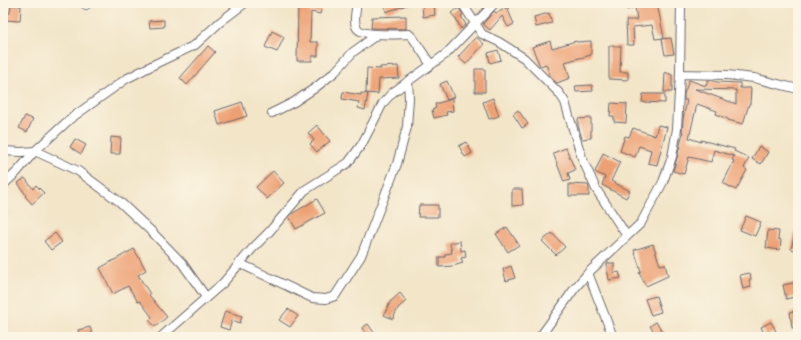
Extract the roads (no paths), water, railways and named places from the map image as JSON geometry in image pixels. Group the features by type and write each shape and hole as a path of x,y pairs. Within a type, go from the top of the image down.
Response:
{"street":[{"path":"3,185 17,172 35,150 70,119 126,79 156,62 195,45 220,22 245,3"},
{"path":"356,3 356,28 360,32 378,34 409,34 431,65"},
{"path":"462,3 482,34 499,42 524,58 559,93 567,109 582,158 596,189 627,236"},
{"path":"161,337 206,296 223,283 239,263 269,232 305,190 348,163 362,144 383,103 392,93 446,54 495,3"},
{"path":"540,337 575,288 641,223 663,182 672,157 677,129 680,74 681,3"},
{"path":"272,113 294,102 315,88 335,72 353,52 378,34"},
{"path":"680,74 728,75 754,78 798,89"},
{"path":"239,263 312,298 326,299 335,296 360,256 397,164 406,127 409,98 408,81"},
{"path":"3,151 21,152 35,150 78,171 120,202 152,232 182,264 206,296"},
{"path":"588,274 614,337"}]}
